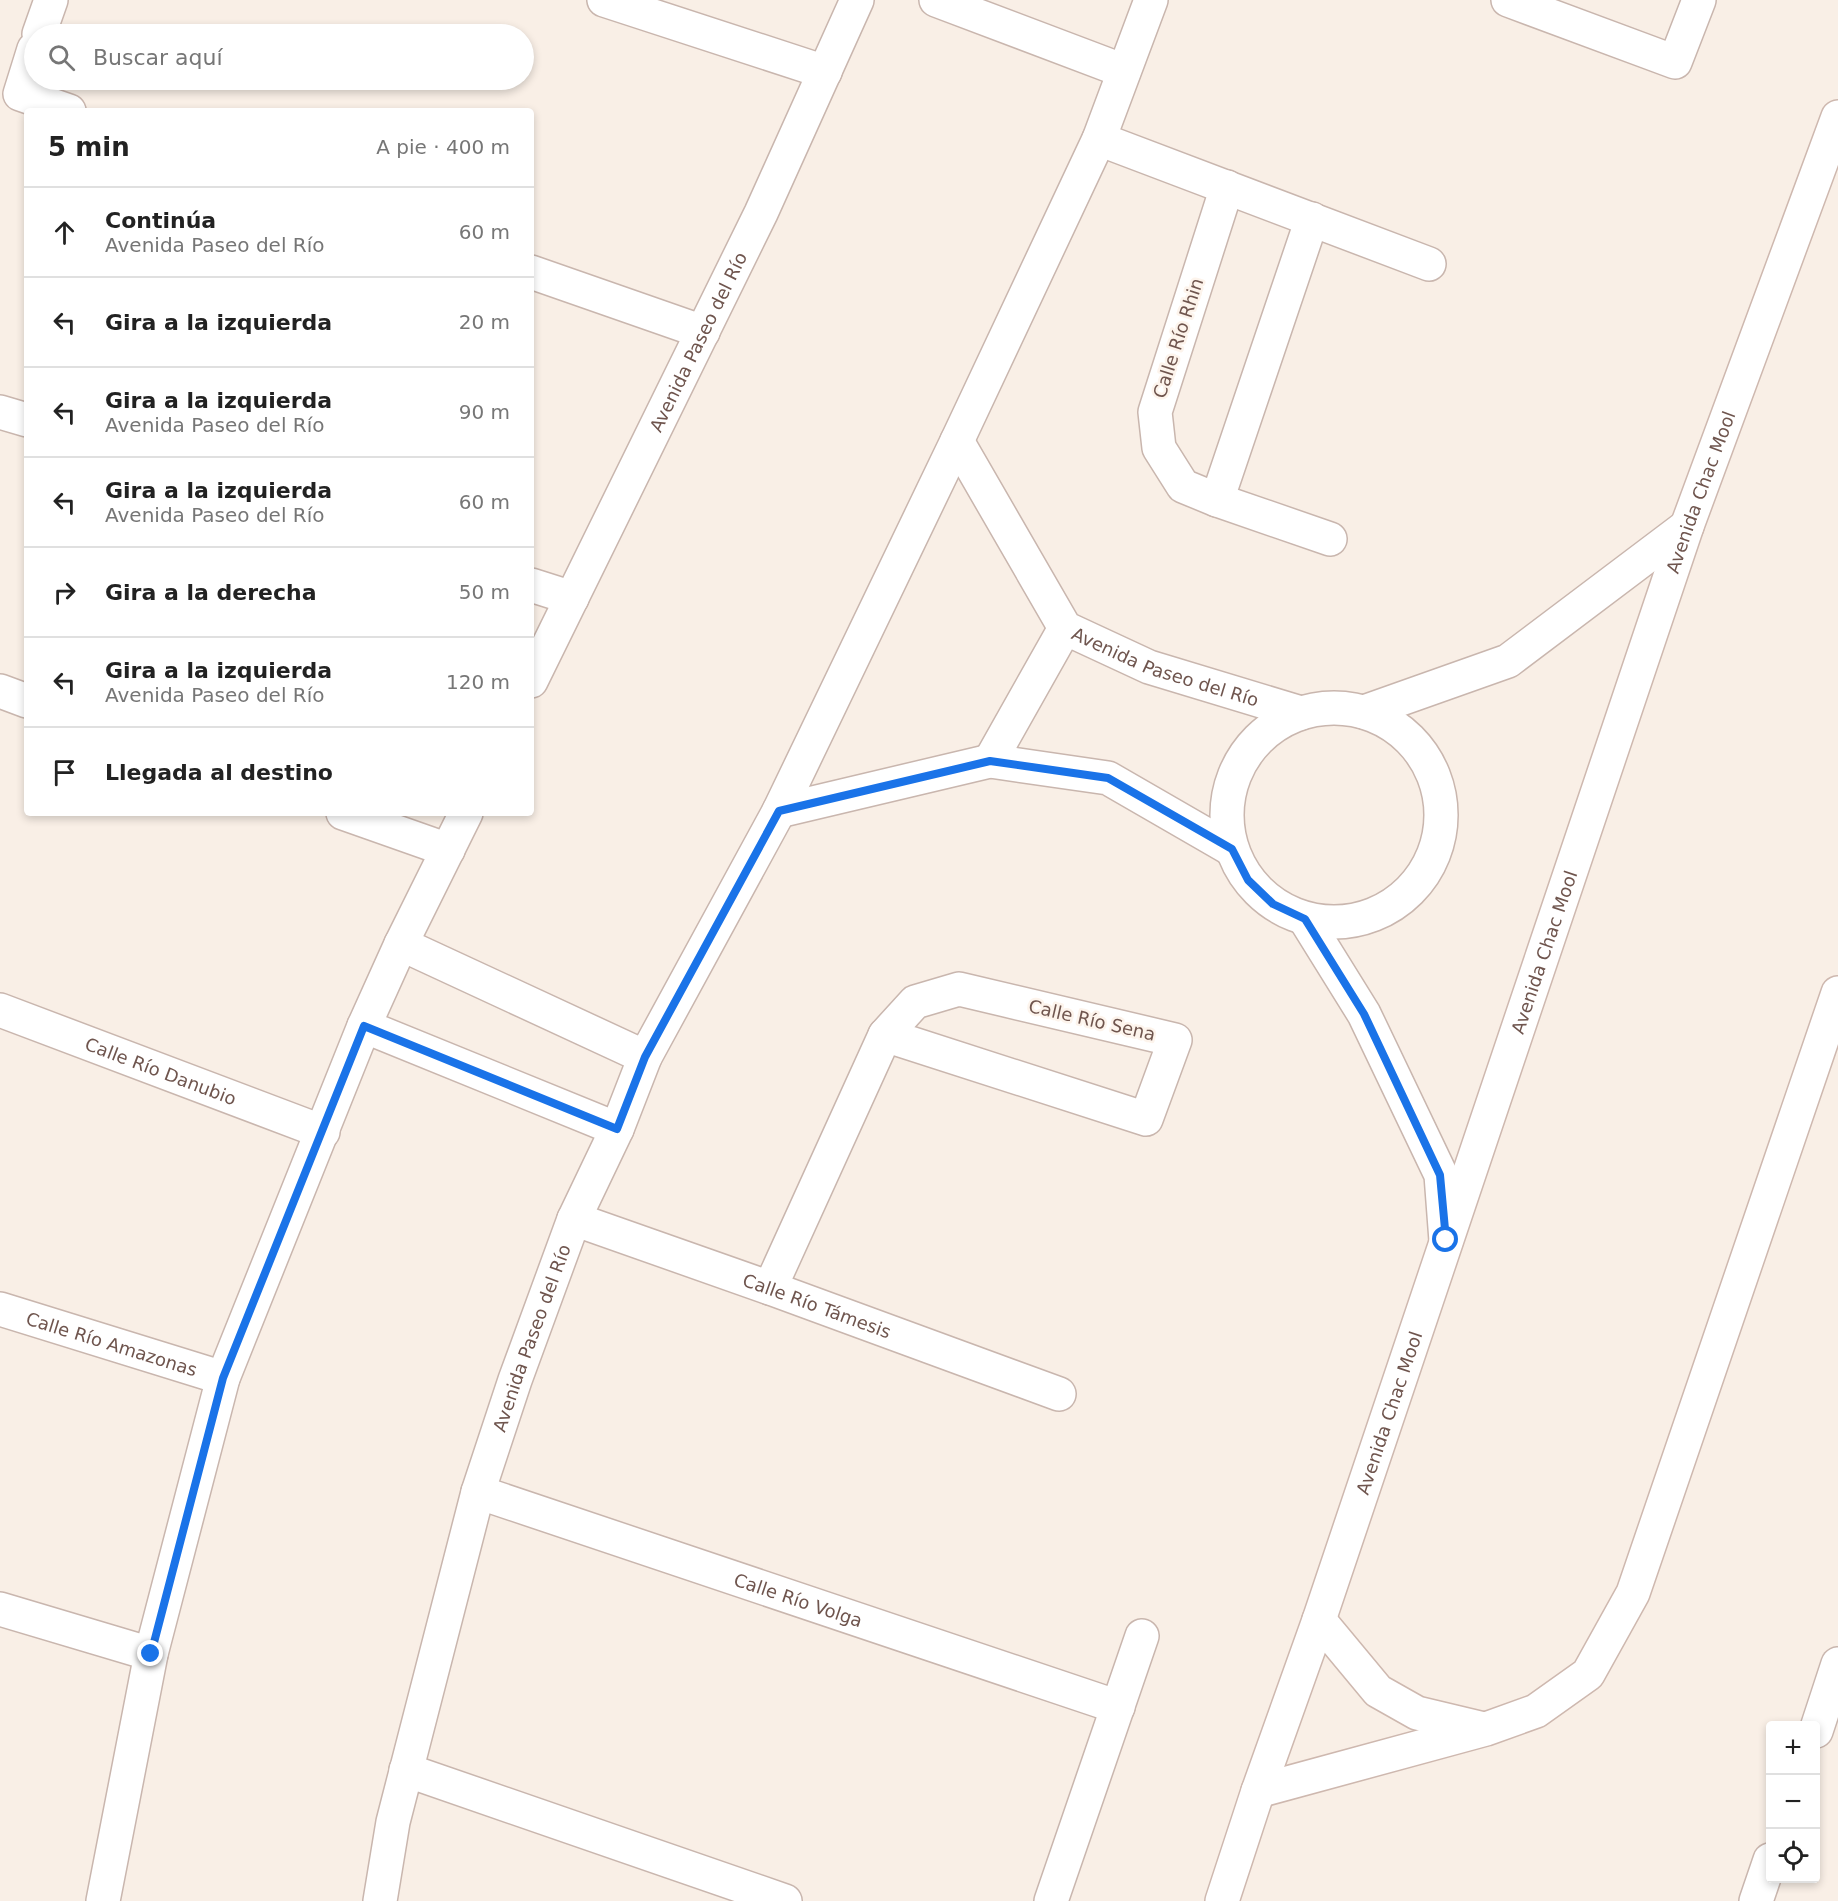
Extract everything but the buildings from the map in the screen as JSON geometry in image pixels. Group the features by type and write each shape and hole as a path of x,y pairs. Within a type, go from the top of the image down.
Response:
{"street":[{"path":"43,24 51,0"},
{"path":"604,0 825,72"},
{"name":"Avenida Paseo del Río","path":"534,675 761,213 857,0"},
{"path":"936,0 1125,71"},
{"name":"Avenida Paseo del Río","path":"380,1901 393,1822 478,1492 515,1380 574,1219 617,1129 645,1057 779,811 957,441 1099,139 1150,0"},
{"path":"1508,0 1676,62 1699,0"},
{"path":"24,81 20,94 60,108"},
{"name":"Avenida Chac Mool","path":"1222,1901 1258,1791 1319,1620 1687,526 1838,117"},
{"path":"1099,139 1429,264"},
{"name":"Calle Río Rhin","path":"1227,187 1155,412 1159,448 1183,486 1330,539"},
{"path":"1217,500 1312,219"},
{"path":"534,273 703,332"},
{"path":"0,412 24,419"},
{"name":"Avenida Paseo del Río","path":"957,441 1065,628 1149,667 1301,713"},
{"path":"1364,712 1508,661 1687,526"},
{"path":"534,586 572,598"},
{"path":"990,761 1065,628"},
{"path":"0,691 24,700"},
{"path":"1332,708 1364,712 1393,725 1418,747 1435,776 1442,809 1439,843 1425,873 1402,899 1374,916 1340,922 1305,919 1273,904 1248,880 1232,849 1226,814 1232,781 1248,751 1272,728 1301,713 1332,708"},
{"path":"779,811 990,761 1108,778 1232,849"},
{"path":"352,816 448,850"},
{"path":"103,1901 151,1654 223,1378 364,1026 401,944 465,816"},
{"path":"1305,919 1364,1014 1440,1175 1446,1240"},
{"path":"401,944 645,1057"},
{"name":"Calle Río Sena","path":"770,1288 885,1035 915,1002 959,989 1175,1040 1146,1119 885,1035"},
{"path":"1258,1791 1486,1730 1536,1711 1588,1674 1633,1593 1835,1009"},
{"name":"Calle Río Danubio","path":"0,1010 322,1132"},
{"path":"364,1026 617,1129"},
{"name":"Calle Río Támesis","path":"574,1219 1059,1394"},
{"name":"Calle Río Amazonas","path":"0,1309 223,1378"},
{"name":"Calle Río Volga","path":"478,1492 1118,1707"},
{"path":"0,1609 151,1654"},
{"path":"1319,1620 1378,1691 1417,1713 1486,1730"},
{"path":"1051,1901 1142,1636"},
{"path":"1825,1722 1838,1664"},
{"path":"406,1770 785,1901"},
{"path":"1756,1901 1766,1872"}],"route":[{"path":"151,1654 223,1378 364,1026 617,1129 645,1057 779,811 990,761 1108,778 1232,849 1248,880 1273,904 1305,919 1364,1014 1440,1175 1446,1240"}]}
